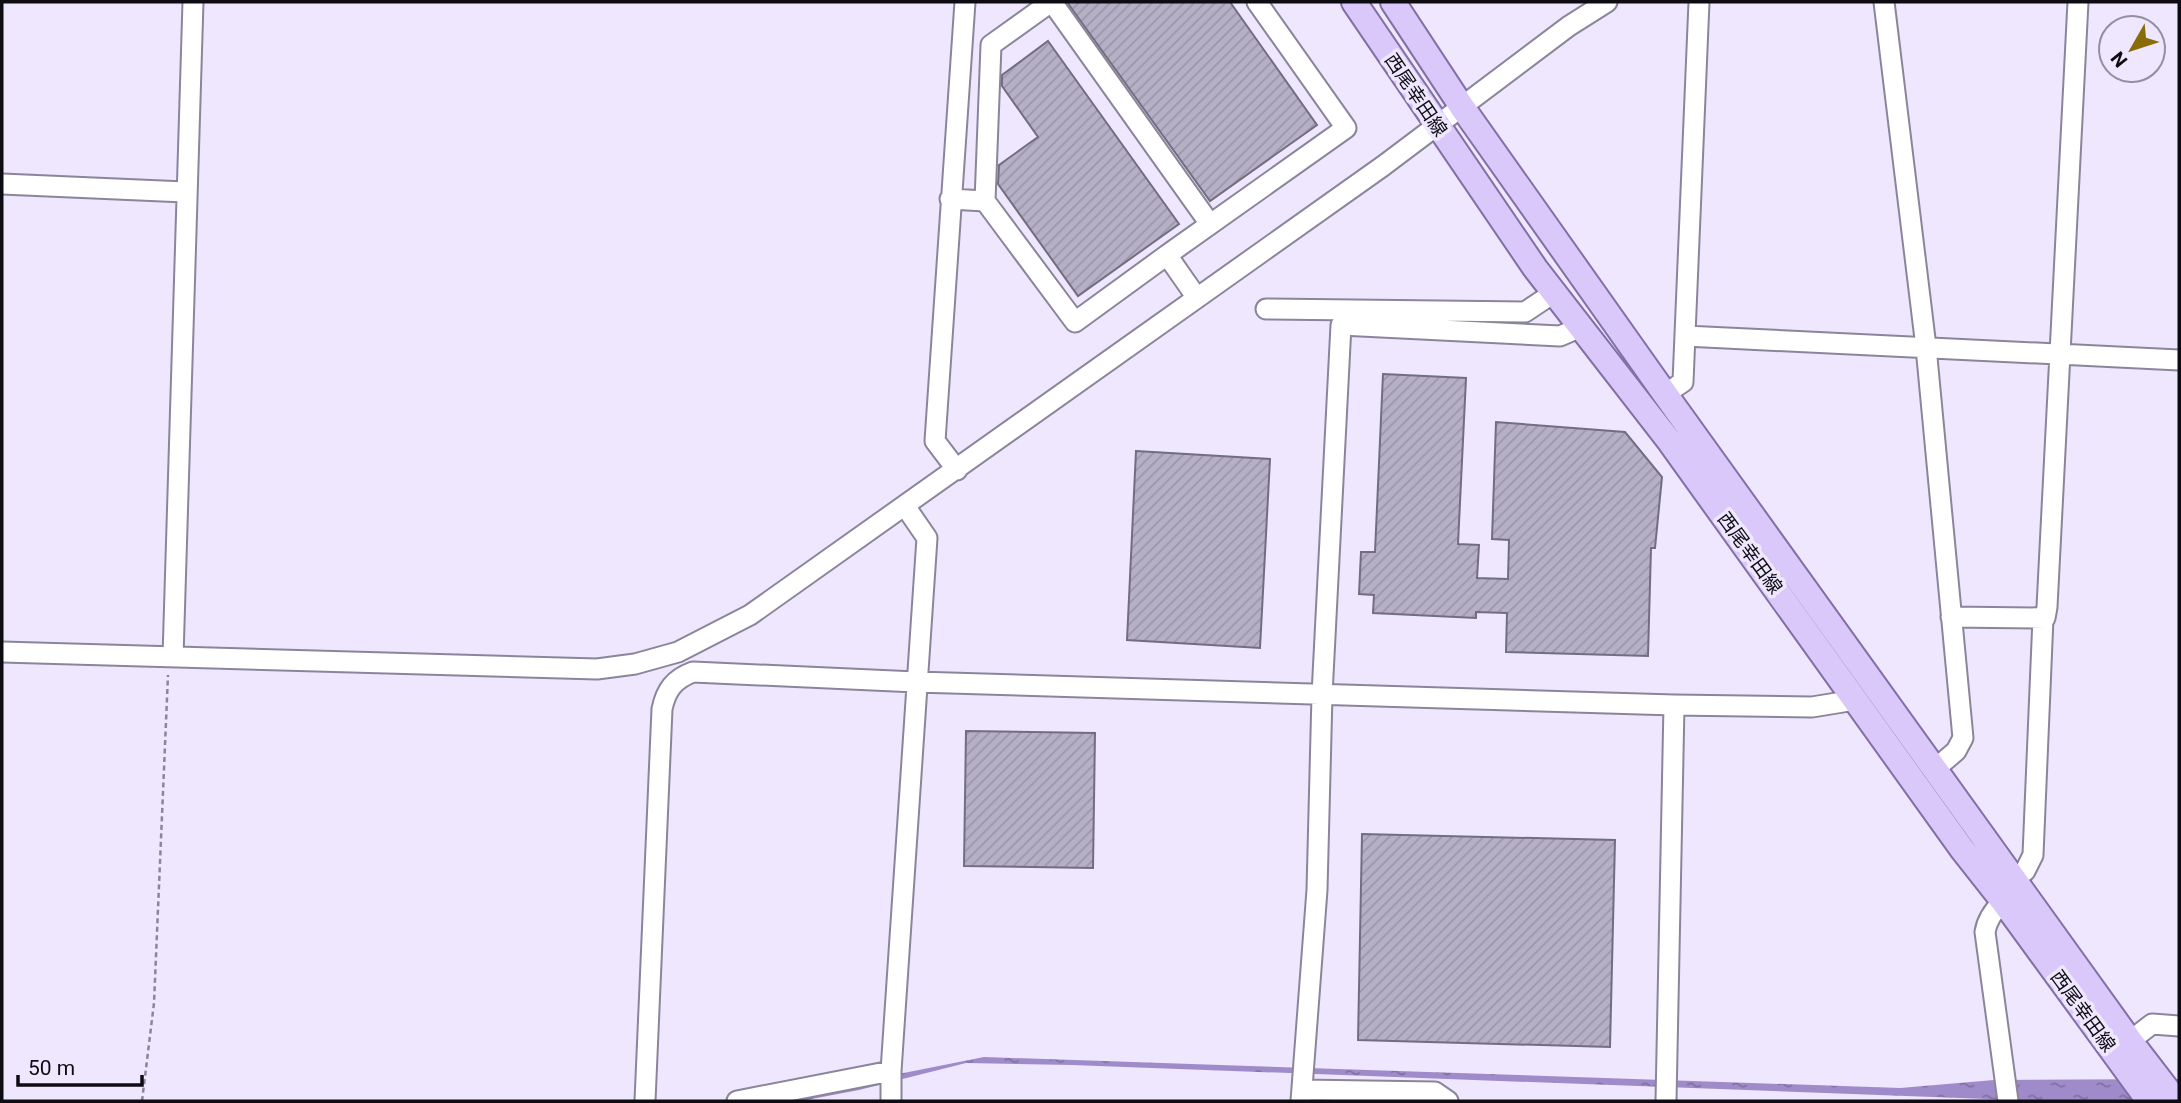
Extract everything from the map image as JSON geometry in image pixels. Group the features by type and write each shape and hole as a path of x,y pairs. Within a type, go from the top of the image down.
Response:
{"main road":[{"name":"西尾幸田線","path":"1354,2 1535,268 1670,442 1962,849 2008,890 2176,1101"},
{"name":"西尾幸田線","path":"1393,2 1462,107 1935,769 2008,890 2149,1101"}],"street":[{"path":"173,657 192,2"},
{"path":"957,470 935,441 965,2"},
{"path":"1210,224 1051,2 991,45 985,201 1075,322 1346,128 1257,2"},
{"path":"2,652 597,669 635,664 678,652 750,615 1197,299 1437,127 1569,26 1606,2"},
{"path":"1665,394 1684,382 1699,2"},
{"path":"1884,2 1926,347 1963,738 1956,751 1935,769"},
{"path":"2008,1101 1985,932 1986,924 1994,911 2034,855 2043,618 2047,607 2078,2"},
{"path":"2,184 186,192"},
{"path":"950,199 985,201"},
{"path":"1167,256 1197,299"},
{"path":"1266,309 1525,312 1555,292"},
{"path":"1448,1101 1435,1092 1301,1096 1317,890 1322,695 1341,325 1560,336 1581,327"},
{"path":"1685,336 2179,360"},
{"path":"891,1101 927,538 905,506"},
{"path":"1951,617 2043,618"},
{"path":"645,1101 662,723 666,693 682,676 693,673 1674,705 1812,707 1856,700"},
{"path":"1666,1101 1674,705"},
{"path":"2130,1041 2152,1024 2179,1026"},
{"path":"737,1101 891,1071"}],"path":[{"path":"142,1101 154,1003 168,676 173,657"}],"water":[{"path":"984,1057 1900,1088 1994,1080 2179,1079 2179,1100 2039,1101 966,1063 859,1090 801,1101 763,1101"}],"building":[{"path":"1067,2 1230,2 1317,125 1210,201"},
{"path":"1048,41 1179,224 1078,296 998,184 999,165 1038,137 1002,86 1002,75"},
{"path":"1383,374 1466,378 1458,544 1479,545 1477,578 1508,579 1509,540 1492,539 1496,422 1625,432 1662,477 1655,548 1651,548 1648,656 1506,652 1507,613 1476,612 1476,618 1373,613 1374,595 1359,594 1361,552 1375,552"},
{"path":"1136,451 1270,459 1260,648 1127,640"},
{"path":"966,731 1095,733 1093,868 964,866"},
{"path":"1362,834 1615,840 1610,1047 1358,1040"}]}
